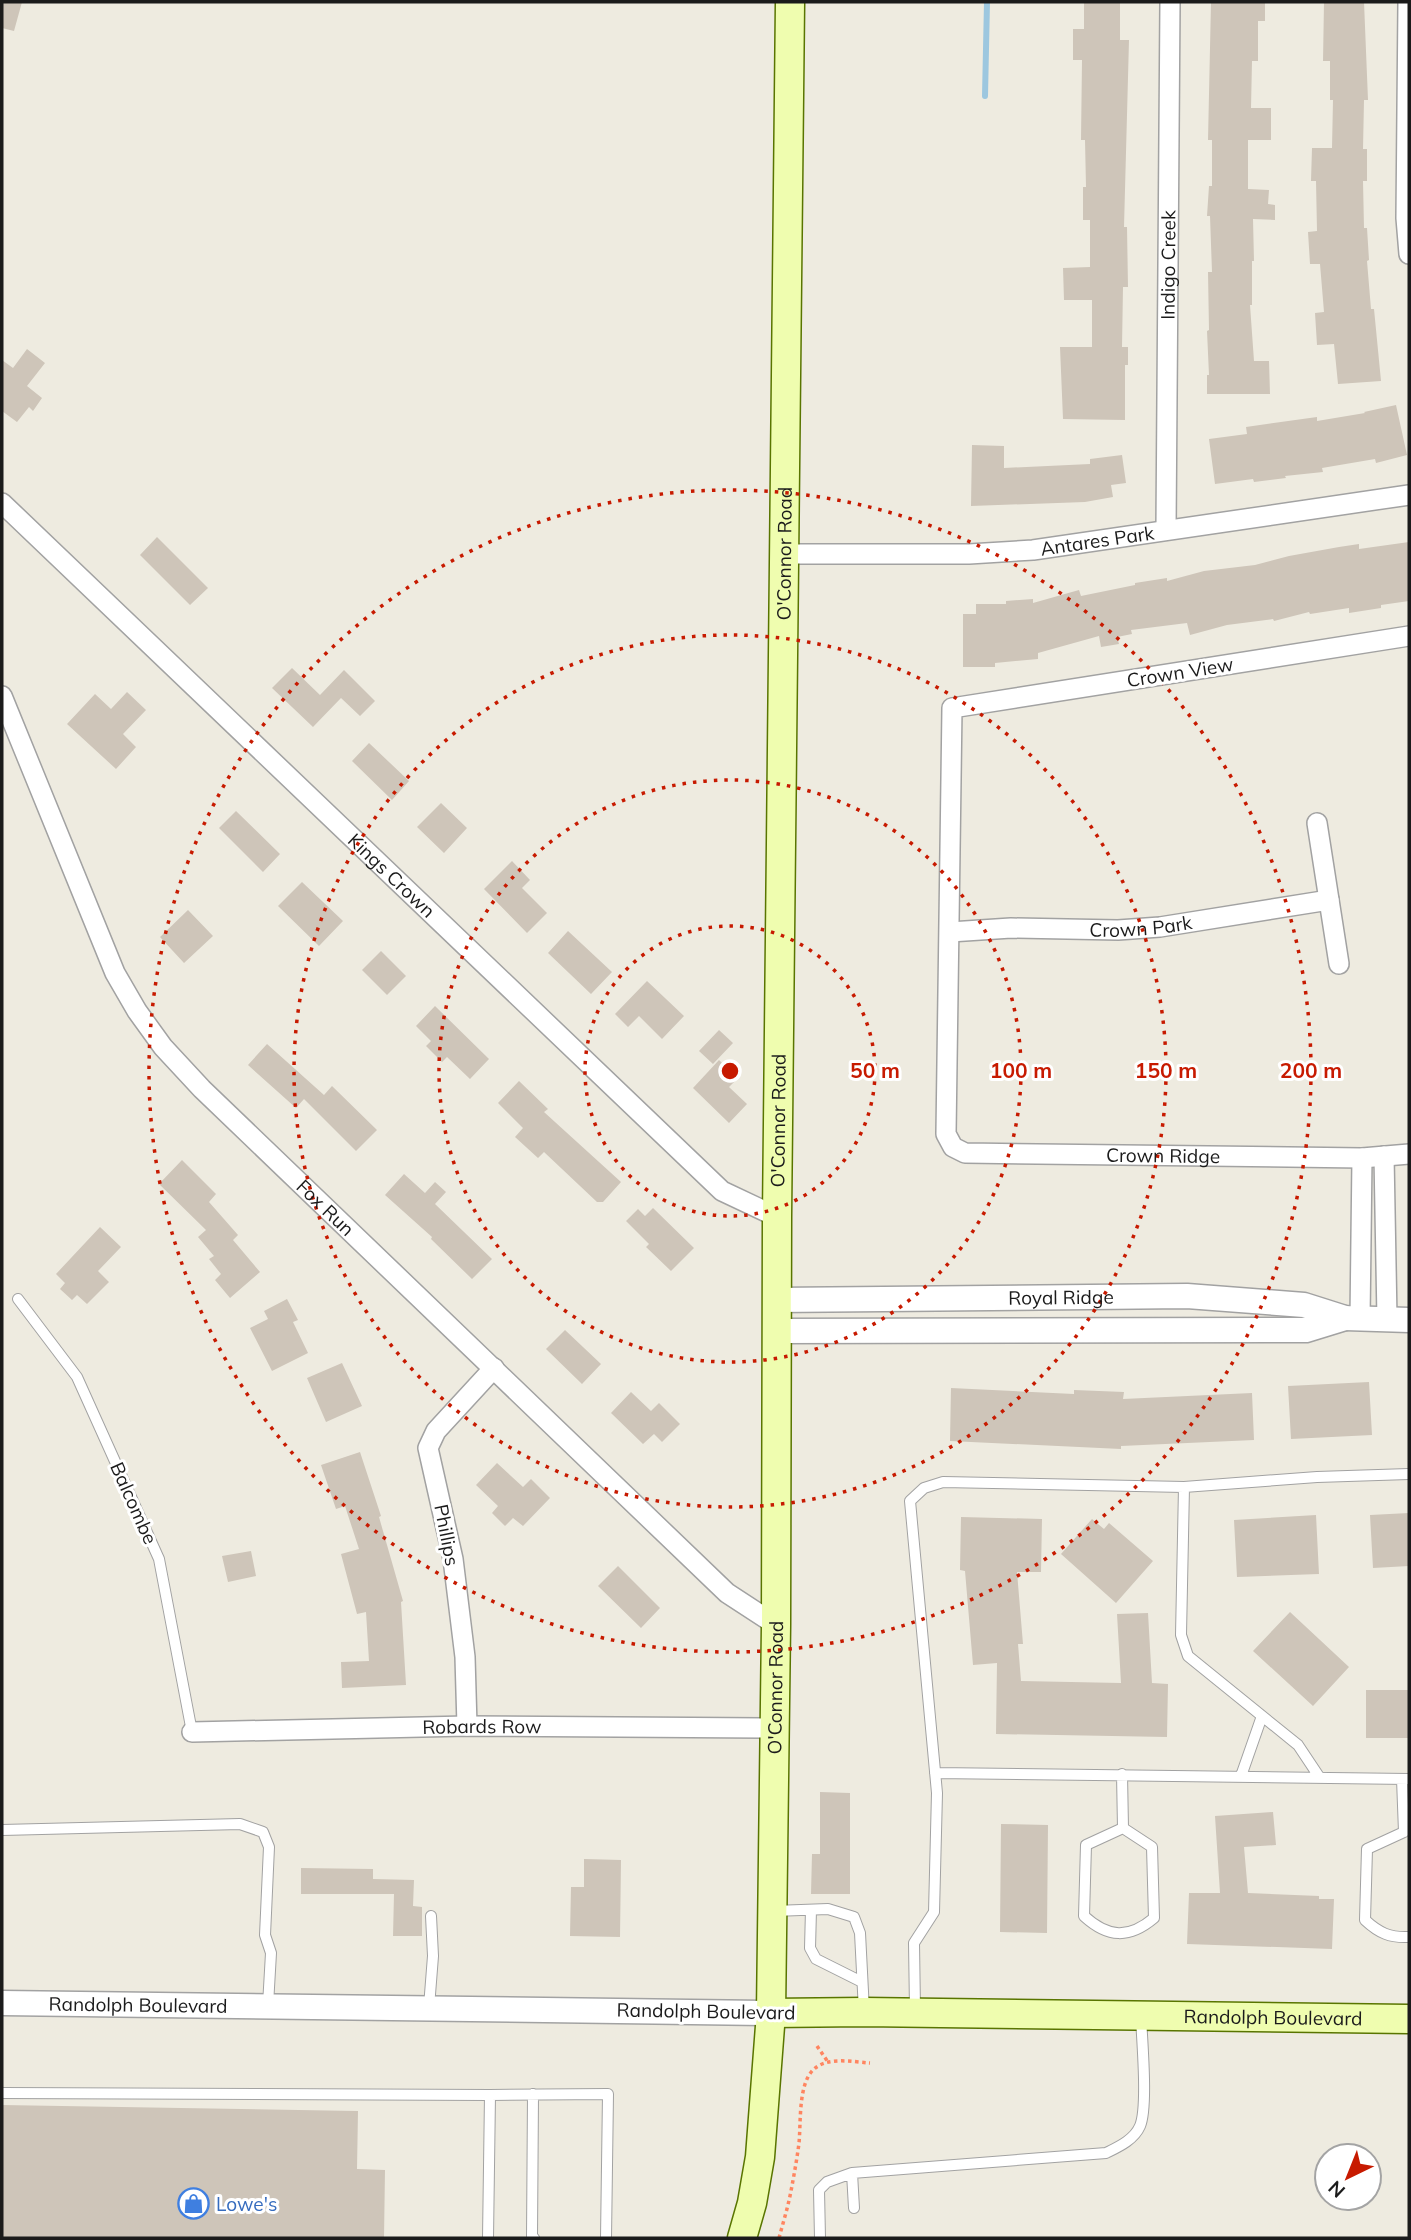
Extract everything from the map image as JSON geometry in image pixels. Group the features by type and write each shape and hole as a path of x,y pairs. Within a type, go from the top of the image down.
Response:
{"main road":[{"name":"O'Connor Road","path":"742,2238 752,2203 760,2157 771,2012 790,2"},
{"name":"Randolph Boulevard","path":"771,2012 1409,2019"}],"street":[{"name":"Indigo Creek","path":"1166,529 1170,2"},
{"path":"1408,2 1406,218 1409,254"},
{"name":"Antares Park","path":"785,554 968,554 1033,550 1409,495"},
{"name":"Kings Crown","path":"2,503 9,516 722,1191 777,1217"},
{"name":"Crown View","path":"950,932 951,708 1409,636"},
{"name":"Fox Run","path":"2,696 115,973 136,1011 163,1047 208,1095 727,1593 776,1625"},
{"path":"1317,823 1339,964"},
{"name":"Crown Park","path":"950,932 1011,928 1118,930 1160,927 1329,900"},
{"name":"Crown Ridge","path":"950,932 946,1134 953,1147 965,1153 1362,1158 1409,1154"},
{"path":"1384,1156 1398,1320"},
{"path":"1352,1318 1362,1158"},
{"name":"Royal Ridge","path":"776,1300 1187,1296 1304,1305 1352,1318 1398,1320"},
{"name":"Royal Ridge","path":"776,1331 1306,1330 1352,1318"},
{"name":"Phillips","path":"467,1726 465,1657 453,1559 428,1448 436,1431 494,1368"},
{"name":"Robards Row","path":"192,1732 467,1726 774,1728"},
{"name":"Randolph Boulevard","path":"2,2003 771,2012"}],"lane":[{"name":"Balcombe","path":"18,1298 77,1377 159,1559 192,1732"},
{"path":"915,2013 914,1943 934,1912 937,1793 910,1501 924,1488 943,1482 1184,1487 1303,1478 1409,1474"},
{"path":"1184,1487 1181,1635 1188,1656 1298,1745 1320,1777"},
{"path":"1241,1776 1262,1716"},
{"path":"935,1773 1406,1779 1406,1834 1367,1849 1365,1920 1376,1930 1393,1938 1409,1937"},
{"path":"1122,1774 1123,1828"},
{"path":"2,1830 240,1824 263,1832 269,1847 265,1935 271,1953 268,2006"},
{"path":"1123,1828 1152,1847 1154,1918 1142,1928 1129,1933 1112,1933 1095,1926 1084,1916 1086,1845 1123,1828"},
{"path":"773,1911 828,1909 854,1917 860,1933 864,2012"},
{"path":"811,1910 810,1948 816,1959 862,1982"},
{"path":"429,2007 433,1956 431,1916"},
{"path":"820,2238 819,2190 827,2182 852,2173 1106,2153 1126,2143 1140,2127 1143,2102 1141,2016"},
{"path":"2,2093 608,2094 606,2238"},
{"path":"533,2094 534,2238"},
{"path":"488,2238 490,2095"},
{"path":"852,2173 854,2208"}],"path":[{"path":"817,2046 829,2063"},
{"path":"779,2238 791,2195 806,2081 812,2070 836,2061 870,2063"}],"building":[{"path":"2,2 22,2 14,31 2,28"},
{"path":"1084,2 1120,2 1120,40 1129,40 1124,227 1127,227 1128,287 1123,287 1122,347 1128,347 1128,365 1125,365 1125,420 1063,419 1060,347 1092,347 1092,300 1064,300 1063,268 1090,267 1090,220 1083,220 1083,187 1086,187 1085,140 1081,140 1082,60 1073,60 1073,29 1084,29"},
{"path":"1211,2 1265,2 1265,21 1258,21 1258,61 1252,61 1251,108 1271,108 1271,140 1248,140 1248,189 1269,190 1268,204 1275,205 1275,220 1253,219 1254,261 1250,305 1254,361 1269,361 1270,394 1207,394 1208,272 1212,272 1210,216 1207,216 1209,186 1212,186 1212,140 1208,140"},
{"path":"1324,2 1364,2 1368,100 1364,100 1363,149 1367,149 1367,181 1363,181 1364,228 1367,228 1371,309 1374,309 1381,381 1338,384 1334,344 1317,345 1315,313 1324,312 1320,264 1310,264 1308,232 1317,231 1316,181 1311,181 1312,148 1332,148 1333,100 1330,100 1330,61 1323,61"},
{"path":"27,349 45,363 27,386 42,398 33,411 29,407 17,422 2,411 2,360 13,368"},
{"path":"1396,405 1407,455 1376,463 1375,459 1322,468 1323,472 1285,476 1286,478 1215,484 1209,439 1247,434 1246,427 1317,417 1317,421"},
{"path":"972,445 1004,446 1004,468 1090,464 1090,459 1122,455 1126,483 1111,485 1113,497 1085,502 971,506"},
{"path":"157,537 208,588 190,605 140,555"},
{"path":"1409,542 1409,601 1349,613 1349,608 1309,612 1274,621 1227,625 1190,635 1187,623 1131,630 1132,634 1117,637 1119,644 1101,647 1099,636 1038,653 1038,659 995,663 995,667 963,667 963,614 976,614 976,604 1006,604 1006,601 1033,599 1033,603 1079,590 1081,596 1135,583 1167,578 1167,581 1204,571 1255,565 1339,547 1359,544 1359,549"},
{"path":"292,668 320,695 344,670 375,701 360,716 341,698 313,727 272,688"},
{"path":"127,692 146,710 123,734 136,747 116,769 67,724 95,694 111,709"},
{"path":"369,743 409,781 392,800 352,761"},
{"path":"441,803 467,828 444,853 417,827"},
{"path":"236,811 280,854 263,872 219,828"},
{"path":"512,861 530,880 522,888 547,913 527,933 484,889"},
{"path":"302,882 343,921 319,946 278,906"},
{"path":"188,910 213,936 184,963 160,937"},
{"path":"568,931 612,972 591,994 548,953"},
{"path":"381,951 406,976 387,995 362,970"},
{"path":"647,981 684,1016 662,1039 639,1016 628,1027 615,1014"},
{"path":"435,1006 489,1059 470,1079 447,1057 442,1062 426,1046 431,1041 416,1026"},
{"path":"719,1030 733,1043 713,1064 699,1051"},
{"path":"267,1044 324,1095 332,1086 377,1130 356,1151 304,1099 296,1108 248,1065"},
{"path":"719,1060 738,1078 729,1087 747,1104 729,1123 693,1088"},
{"path":"519,1081 548,1109 544,1112 621,1182 603,1202 597,1202 544,1152 538,1158 515,1137 523,1128 498,1103"},
{"path":"182,1160 216,1194 209,1202 238,1235 233,1240 260,1272 230,1298 215,1280 221,1274 209,1259 214,1256 198,1237 206,1230 159,1184"},
{"path":"404,1174 425,1193 435,1182 446,1192 435,1204 492,1259 472,1279 431,1239 432,1237 385,1195"},
{"path":"653,1208 694,1248 671,1271 646,1247 649,1244 626,1221 638,1209 645,1216"},
{"path":"100,1227 121,1247 98,1271 109,1282 87,1304 77,1295 72,1300 60,1289 65,1283 56,1274"},
{"path":"287,1299 298,1320 293,1322 308,1353 272,1371 250,1328 268,1319 264,1311"},
{"path":"565,1330 601,1364 582,1384 546,1349"},
{"path":"342,1363 362,1406 326,1422 307,1378"},
{"path":"1369,1382 1372,1435 1291,1439 1288,1386"},
{"path":"951,1388 1074,1394 1074,1390 1124,1392 1123,1399 1252,1393 1254,1440 1121,1446 1121,1449 950,1441"},
{"path":"631,1392 651,1411 659,1403 680,1424 662,1442 654,1434 643,1444 611,1413"},
{"path":"360,1452 381,1516 379,1517 403,1601 406,1685 342,1688 341,1662 369,1661 366,1612 357,1614 341,1554 359,1549 345,1506 336,1509 321,1465"},
{"path":"497,1463 523,1487 531,1479 550,1498 523,1526 513,1518 505,1526 492,1513 498,1506 476,1485"},
{"path":"1409,1513 1409,1566 1373,1568 1370,1515"},
{"path":"1316,1515 1319,1574 1237,1577 1234,1520"},
{"path":"961,1517 1042,1519 1041,1572 1017,1572 1023,1644 1018,1644 1021,1681 1121,1683 1117,1614 1148,1613 1152,1683 1168,1684 1167,1737 996,1734 997,1663 973,1665 965,1571 960,1570"},
{"path":"1092,1519 1104,1529 1109,1523 1153,1561 1116,1603 1061,1554"},
{"path":"251,1551 256,1576 228,1582 222,1556"},
{"path":"618,1566 660,1608 641,1628 598,1586"},
{"path":"1290,1612 1349,1667 1313,1706 1253,1651"},
{"path":"1366,1690 1409,1690 1409,1738 1366,1738"},
{"path":"820,1792 850,1793 850,1894 811,1894 812,1854 820,1854"},
{"path":"1273,1812 1276,1845 1244,1847 1248,1893 1334,1899 1332,1949 1187,1944 1189,1893 1220,1893 1215,1816"},
{"path":"1001,1824 1048,1825 1047,1933 1000,1932"},
{"path":"584,1859 621,1860 620,1937 570,1936 571,1887 584,1887"},
{"path":"301,1868 373,1869 373,1879 414,1880 413,1906 422,1907 422,1936 393,1936 394,1894 301,1894"},
{"name":"Lowe's","path":"2,2105 358,2111 357,2169 385,2170 384,2238 2,2238"}],"waterway":[{"path":"985,96 987,2"}],"place":[{"name":"Lowe's","path":"193,2204"}]}
